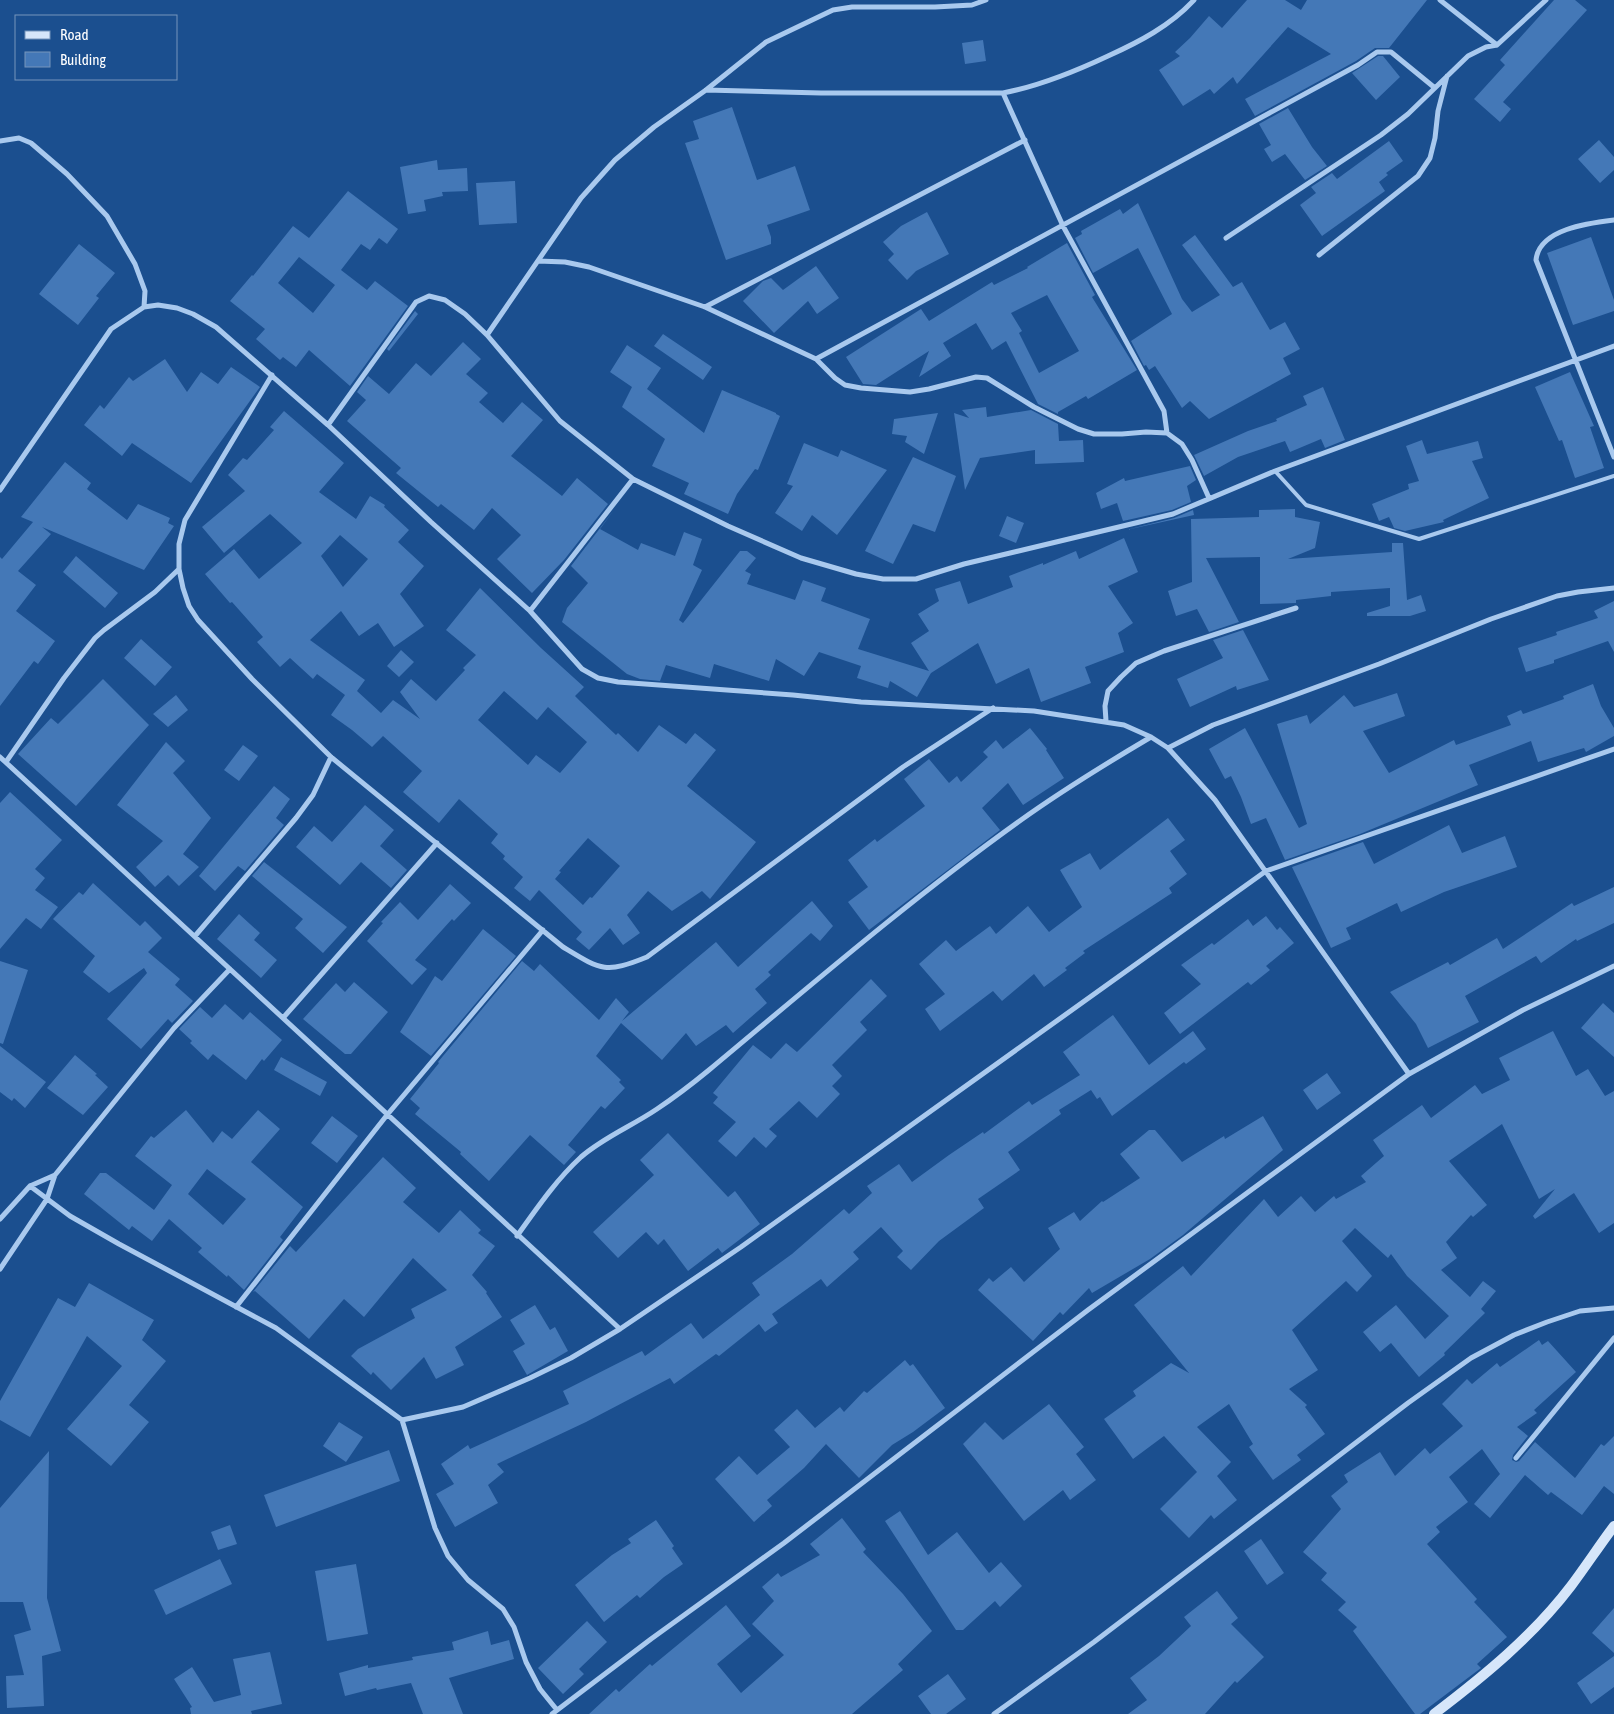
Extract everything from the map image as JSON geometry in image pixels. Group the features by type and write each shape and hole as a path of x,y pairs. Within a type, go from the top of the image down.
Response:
{"main road":[{"path":"1434,1714 1526,1637 1571,1587 1614,1526"}],"street":[{"path":"487,335 581,198 615,160 654,127 706,90 766,42 833,10 852,7 972,5 986,0"},
{"path":"706,90 821,93 1003,93 1025,89 1056,80 1143,40 1178,15 1194,0"},
{"path":"1440,0 1497,45"},
{"path":"1226,238 1381,135 1408,114 1468,56 1486,47 1497,45 1546,0"},
{"path":"816,359 1358,65 1377,52 1391,52 1435,88"},
{"path":"1319,255 1418,176 1430,158 1438,111 1447,76"},
{"path":"1003,93 1063,226 1164,411 1167,433"},
{"path":"0,141 19,138 31,142 67,174 107,216 136,264 145,292 144,307"},
{"path":"705,307 1024,140"},
{"path":"1614,220 1571,228 1545,241 1537,251 1536,260 1614,457"},
{"path":"538,261 565,262 589,267 705,307 816,359 835,378 850,386 910,392 976,377 987,378 1042,412 1078,429 1094,434 1167,433 1182,444 1192,460 1209,498"},
{"path":"328,425 416,302 429,296 445,300 465,314 487,335 560,421 633,478 728,526 801,558 856,574 884,579 916,579 1009,552 1173,514 1275,471 1614,346"},
{"path":"0,490 111,329 144,307 158,305 177,308 193,314 216,326 328,425 530,612 582,669 598,678 607,681 861,702 1034,711 1106,721 1124,725 1151,736 1168,748 1215,800 1409,1074"},
{"path":"272,376 185,520 179,544 179,569 189,606 198,620 252,679 330,757 563,947 590,963 603,968 623,967 647,958 903,767 993,708"},
{"path":"530,612 633,478"},
{"path":"6,762 64,678 95,638 155,592 179,569"},
{"path":"1168,748 1213,725 1379,664 1491,619 1557,596 1614,588"},
{"path":"1106,721 1105,706 1108,691 1136,663 1164,651 1296,608"},
{"path":"517,1236 559,1179 582,1156 611,1135 656,1110 680,1093 864,942 1020,821 1079,780 1151,736"},
{"path":"402,1420 463,1407 571,1358 620,1330 741,1247 1266,871 1614,749"},
{"path":"0,757 196,936 620,1330"},
{"path":"196,936 296,818 313,795 330,757"},
{"path":"283,1018 437,843"},
{"path":"236,1306 387,1115 543,930"},
{"path":"552,1714 784,1543 1088,1310 1409,1074 1524,1010 1614,966"},
{"path":"0,1269 47,1199 55,1175 174,1028 230,969"},
{"path":"0,1219 30,1186 55,1175"},
{"path":"30,1186 70,1216 276,1328 402,1420 435,1528 448,1556 468,1580 503,1609 514,1627 526,1662 536,1682 558,1710"},
{"path":"994,1714 1094,1642 1408,1403 1471,1358 1514,1335 1547,1322 1580,1311 1614,1308"},
{"path":"1516,1458 1614,1338"}],"lane":[{"path":"1275,471 1306,504 1419,539 1614,476"}],"building":[{"path":"1247,0 1285,0 1301,10 1307,0 1427,0 1389,48 1375,48 1356,61 1255,116 1245,99 1331,54 1288,27 1237,84 1233,77 1214,94 1210,89 1183,106 1159,70 1180,56 1175,52 1209,16 1222,28"},
{"path":"1554,0 1575,0 1587,10 1503,102 1511,109 1500,122 1474,99 1505,65 1500,60"},
{"path":"983,40 986,61 965,64 962,43"},
{"path":"1378,56 1383,56 1400,77 1376,100 1352,73"},
{"path":"732,107 757,180 795,166 810,210 767,225 771,244 726,260 685,143 699,139 693,121"},
{"path":"1288,108 1312,147 1327,166 1305,180 1285,154 1272,162 1264,149 1271,145 1259,124"},
{"path":"1599,140 1614,157 1614,170 1600,183 1578,159"},
{"path":"1389,141 1403,161 1386,173 1388,175 1379,182 1385,191 1322,236 1300,205 1316,193 1311,187 1332,173 1337,179"},
{"path":"437,160 438,170 467,168 468,191 442,192 443,196 424,200 426,211 408,214 400,167"},
{"path":"515,181 517,223 479,225 476,183"},
{"path":"348,191 398,229 387,244 379,238 370,250 361,244 341,270 367,290 375,281 408,306 350,386 309,350 296,367 283,357 280,360 256,339 265,329 230,301 253,276 293,226 309,238","holes":["299,257 335,285 313,313 278,283"]},
{"path":"1138,203 1182,299 1192,312 1220,295 1182,245 1195,235 1233,287 1242,282 1270,330 1285,322 1300,349 1283,358 1291,374 1209,419 1190,401 1182,408 1155,366 1149,370 1146,365 1144,366 1131,341 1172,314 1138,248 1093,273 1075,238 1082,234 1081,231 1120,209 1123,214"},
{"path":"927,212 949,254 916,271 907,280 888,260 894,254 883,242 901,226"},
{"path":"1591,237 1614,300 1614,311 1573,325 1547,253"},
{"path":"1067,243 1095,295 1092,297 1137,370 1088,399 1086,396 1058,412 1058,414 1038,404 1006,341 992,350 976,323 943,343 951,356 919,377 929,351 876,385 863,384 846,357 921,309 929,321 992,282 994,285","holes":["1047,295 1079,351 1039,373 1019,333 1022,331 1011,313"]},
{"path":"79,244 115,273 96,296 99,298 78,325 39,294"},
{"path":"816,266 839,298 817,314 808,301 774,333 743,301 763,281 771,278 783,290"},
{"path":"415,311 418,314 389,351 387,349"},
{"path":"663,334 712,367 703,380 654,346"},
{"path":"463,342 481,359 466,374 488,393 479,402 503,423 522,402 543,420 511,456 562,496 577,478 608,504 564,560 532,593 497,559 521,535 492,508 474,530 441,504 438,507 396,473 401,468 347,421 366,400 357,392 368,376 389,394 416,363 431,376"},
{"path":"627,345 661,368 647,389 704,433 722,390 780,416 758,470 755,469 737,494 728,514 684,494 689,483 652,466 665,439 622,407 632,387 610,372"},
{"path":"165,359 187,392 201,372 218,384 231,367 260,387 191,483 132,443 122,456 84,425 100,405 104,409 129,377 133,381"},
{"path":"1570,372 1594,426 1590,427 1604,468 1575,478 1562,440 1559,441 1535,387"},
{"path":"1323,387 1345,440 1325,448 1321,439 1290,452 1285,441 1238,457 1204,476 1194,455 1248,431 1277,421 1276,419 1307,405 1303,396"},
{"path":"986,407 987,417 1031,410 1058,424 1059,441 1083,440 1084,462 1035,464 1035,450 980,458 965,490 954,413 969,418 962,410"},
{"path":"284,411 344,463 319,492 356,519 370,496 385,505 384,507 409,530 398,542 424,566 400,594 424,626 394,647 378,623 359,636 341,611 310,640 365,680 357,691 381,713 393,700 420,719 400,692 411,679 436,701 465,670 463,668 476,655 446,630 480,588 584,687 575,696 616,735 618,733 638,752 659,725 686,744 695,733 716,750 687,786 756,842 710,899 702,891 672,911 648,891 627,915 640,933 623,945 610,928 589,950 576,939 582,932 539,890 530,901 514,888 523,877 503,859 505,856 491,843 498,834 459,799 439,823 403,792 422,771 383,736 372,747 331,715 345,695 317,674 313,679 290,658 280,667 257,642 263,637 205,574 234,549 259,579 302,543 270,514 224,553 202,527 245,491 228,475 243,458 247,460 274,430 270,427","holes":["340,535 368,559 343,587 321,556","504,691 537,720 548,707 587,742 560,773 536,755 528,765 478,720","588,838 620,866 592,898 590,897 583,905 555,879 561,872 559,871"]},
{"path":"938,413 924,454 905,442 907,436 892,434 894,419"},
{"path":"1422,440 1427,454 1478,441 1483,458 1472,461 1489,498 1443,520 1444,522 1405,531 1394,528 1389,517 1379,521 1372,504 1409,489 1408,484 1419,481 1406,446"},
{"path":"804,443 838,457 841,450 887,470 837,535 812,515 802,531 775,513 793,486 787,484"},
{"path":"913,457 956,476 935,532 913,524 893,564 865,551"},
{"path":"65,462 91,483 87,489 127,520 138,504 170,518 168,523 174,526 144,570 42,527 51,534 18,571 36,585 16,611 55,641 38,664 34,661 0,706 0,557 2,559 33,522 21,517"},
{"path":"1190,466 1196,480 1187,486 1191,502 1172,510 1123,521 1117,503 1101,509 1096,493 1124,478 1125,481"},
{"path":"1295,509 1295,517 1320,522 1315,548 1288,559 1392,552 1392,543 1403,543 1407,600 1421,595 1426,611 1410,616 1367,616 1367,613 1390,606 1390,588 1331,592 1331,596 1296,600 1296,603 1260,604 1260,557 1206,558 1239,622 1209,632 1197,609 1176,616 1168,591 1192,582 1191,519 1259,517 1259,510"},
{"path":"614,510 600,529 638,550 641,543 675,556 684,532 702,539 693,565 702,570 679,620 683,623 740,551 747,551 756,558 745,571 751,574 747,584 795,600 803,580 826,588 821,601 870,619 858,649 929,671 911,643 929,631 918,614 939,601 935,589 960,581 968,604 1013,587 1009,576 1043,563 1043,565 1076,551 1079,559 1124,538 1138,572 1108,586 1133,623 1118,633 1124,652 1085,667 1091,683 1041,702 1029,668 996,684 978,643 931,673 917,697 890,681 888,688 857,678 861,666 819,652 804,676 776,659 769,681 714,664 710,678 666,665 660,681 640,679 627,674 562,622 567,608 588,583 571,566"},
{"path":"1193,510 1194,515 1126,530 1174,518"},
{"path":"1007,516 1024,523 1016,543 999,536"},
{"path":"76,556 118,593 105,608 63,572"},
{"path":"1614,601 1614,652 1608,641 1526,672 1518,648 1557,635 1556,632 1598,618 1594,611"},
{"path":"1243,630 1269,680 1237,690 1236,686 1190,707 1177,679 1223,658 1213,640"},
{"path":"141,639 172,667 155,686 124,658"},
{"path":"401,650 414,662 399,677 387,666"},
{"path":"103,679 149,725 76,806 18,754 51,718 58,724"},
{"path":"1593,684 1601,706 1614,728 1614,736 1586,752 1584,748 1538,762 1531,741 1469,765 1478,785 1360,834 1285,860 1266,818 1251,824 1231,776 1225,779 1209,749 1245,728 1299,828 1307,824 1277,724 1307,715 1310,724 1344,695 1354,707 1397,693 1405,716 1363,731 1389,773 1454,740 1456,745 1511,725 1507,716 1521,710 1523,714 1564,699 1563,696"},
{"path":"176,695 188,710 168,727 153,714"},
{"path":"1030,728 1047,749 1064,778 1023,805 1008,783 982,808 1000,830 869,930 848,902 868,887 848,860 875,839 877,842 925,806 904,779 929,759 949,783 957,776 961,782 988,757 983,752 996,740 1003,749"},
{"path":"166,742 185,761 173,773 211,818 183,854 199,867 179,886 168,875 155,887 136,867 163,841 117,805"},
{"path":"243,745 258,756 239,781 224,770"},
{"path":"274,786 290,799 276,818 284,825 245,871 238,866 215,891 199,876"},
{"path":"10,792 62,840 35,869 45,878 35,890 58,907 41,929 26,918 0,949 0,803"},
{"path":"365,805 394,830 380,846 407,870 391,888 361,862 340,885 296,847 314,826 332,842"},
{"path":"1168,818 1185,840 1170,851 1187,874 1169,888 1172,893 1083,951 1085,953 1065,968 1067,970 1044,987 1034,974 1002,1001 993,991 940,1031 925,1009 945,994 919,964 946,940 956,951 990,926 996,934 1028,906 1049,932 1082,907 1060,870 1090,853 1100,870"},
{"path":"1449,825 1462,853 1505,836 1517,867 1444,892 1401,912 1397,903 1346,928 1351,939 1331,948 1292,867 1363,842 1374,864"},
{"path":"264,862 347,927 323,953 295,928 303,919 252,876"},
{"path":"93,883 140,926 145,921 162,938 148,952 180,979 175,985 193,1001 172,1023 168,1019 141,1049 107,1019 147,973 144,968 109,993 83,972 95,956 53,919 79,892 83,895"},
{"path":"450,884 471,903 454,921 452,919 415,960 427,969 412,985 367,941 383,923 381,922 400,902 418,920"},
{"path":"1614,887 1614,923 1577,941 1576,939 1541,963 1536,956 1465,996 1479,1022 1428,1048 1416,1024 1390,992 1448,962 1450,965 1497,938 1503,949 1572,903 1574,906"},
{"path":"812,901 833,926 820,941 811,933 768,972 771,975 755,989 767,1003 733,1033 726,1025 696,1046 686,1033 662,1060 621,1023 596,1056 621,1080 619,1082 625,1088 605,1109 601,1106 568,1145 576,1152 564,1165 530,1135 489,1181 460,1154 461,1152 415,1114 420,1108 410,1099 438,1062 522,961 534,971 540,964 599,1020 616,998 629,1012 622,1021 716,942 738,967"},
{"path":"239,914 260,933 254,940 277,960 261,978 217,939"},
{"path":"1266,916 1277,930 1280,927 1294,943 1266,966 1270,970 1251,985 1248,982 1180,1034 1164,1013 1201,984 1181,965 1212,943 1214,945 1248,919 1253,926"},
{"path":"483,929 516,956 431,1056 400,1032 435,976 442,981"},
{"path":"0,961 28,970 3,1044 0,1043"},
{"path":"871,979 887,996 860,1022 867,1030 832,1065 842,1076 832,1086 840,1094 817,1118 799,1101 769,1129 777,1136 766,1148 754,1137 736,1157 718,1141 736,1122 713,1103 718,1097 713,1093 753,1045 771,1059 786,1043 797,1052"},
{"path":"354,982 388,1012 351,1054 345,1054 303,1019 336,983 345,992"},
{"path":"1603,1003 1614,1013 1614,1057 1581,1028"},
{"path":"225,1004 243,1020 250,1012 282,1040 264,1061 262,1059 246,1080 213,1054 208,1060 190,1043 192,1041 179,1029 200,1007 212,1018"},
{"path":"1113,1015 1149,1065 1193,1031 1206,1049 1186,1064 1184,1062 1112,1116 1100,1097 1097,1099 1091,1090 1059,1110 1061,1114 1008,1152 1020,1170 978,1199 984,1208 939,1241 911,1270 897,1257 903,1251 881,1227 853,1252 859,1259 827,1287 821,1279 772,1314 778,1323 765,1332 759,1324 719,1356 716,1354 674,1384 670,1378 586,1422 497,1464 504,1472 488,1485 498,1503 455,1527 436,1494 454,1484 441,1464 468,1445 470,1449 569,1404 563,1391 642,1351 645,1356 691,1323 703,1339 760,1295 752,1283 792,1254 844,1209 849,1214 872,1193 867,1186 899,1164 912,1182 983,1132 984,1134 1029,1101 1032,1105 1080,1075 1063,1052"},
{"path":"1553,1031 1576,1076 1588,1069 1605,1096 1614,1091 1614,1223 1599,1233 1574,1193 1535,1219 1533,1216 1555,1189 1539,1199 1502,1124 1449,1161 1487,1205 1473,1217 1471,1215 1446,1242 1457,1258 1441,1270 1470,1297 1483,1281 1496,1291 1481,1309 1485,1313 1444,1353 1445,1355 1419,1377 1391,1343 1380,1352 1363,1332 1396,1305 1425,1339 1449,1316 1407,1276 1391,1254 1388,1258 1355,1228 1342,1241 1372,1276 1357,1292 1346,1281 1292,1330 1318,1370 1289,1389 1307,1405 1305,1407 1325,1434 1297,1455 1301,1460 1273,1480 1249,1447 1253,1444 1229,1404 1197,1427 1231,1462 1217,1476 1237,1500 1214,1519 1211,1515 1189,1538 1160,1509 1197,1472 1164,1436 1133,1459 1104,1419 1136,1396 1133,1391 1171,1363 1189,1373 1134,1305 1183,1266 1191,1276 1264,1199 1278,1217 1301,1196 1315,1212 1334,1196 1336,1199 1366,1182 1361,1176 1384,1156 1373,1140 1422,1105 1431,1118 1475,1085 1482,1094 1510,1080 1499,1058"},
{"path":"0,1046 46,1082 25,1108 14,1098 12,1101 0,1092"},
{"path":"75,1055 97,1074 95,1075 108,1087 83,1115 47,1088"},
{"path":"281,1057 327,1082 320,1096 274,1070"},
{"path":"1327,1073 1341,1093 1317,1110 1303,1090"},
{"path":"186,1110 213,1143 222,1131 232,1139 258,1110 280,1129 251,1162 303,1207 280,1237 283,1240 244,1290 198,1252 202,1248 169,1219 152,1241 132,1226 129,1230 84,1194 100,1173 106,1173 154,1210 172,1185 135,1156 151,1136 154,1138","holes":["207,1169 246,1199 223,1225 188,1194"]},
{"path":"332,1116 358,1136 337,1163 311,1143"},
{"path":"1263,1116 1283,1150 1183,1235 1150,1259 1092,1293 1089,1288 1063,1315 1060,1312 1033,1341 978,1290 989,1278 993,1282 1011,1267 1024,1282 1060,1249 1048,1228 1074,1212 1080,1221 1102,1201 1140,1178 1120,1154 1149,1130 1155,1130 1182,1162 1224,1136 1225,1139"},
{"path":"668,1133 728,1197 735,1191 760,1224 722,1253 718,1248 688,1271 664,1239 658,1245 646,1232 618,1258 593,1232 654,1175 640,1160"},
{"path":"383,1157 416,1188 403,1202 439,1233 460,1210 481,1230 478,1233 495,1246 472,1275 487,1292 502,1317 455,1347 464,1365 436,1379 424,1357 391,1390 373,1372 371,1375 351,1356 358,1349 415,1318 411,1309 447,1290 413,1258 364,1317 344,1299 309,1339 255,1291 253,1292 290,1246 296,1252"},
{"path":"89,1283 154,1320 142,1340 166,1361 129,1405 149,1422 111,1466 67,1429 122,1366 87,1336 30,1437 0,1420 0,1401 58,1298 75,1307"},
{"path":"535,1305 550,1330 555,1327 568,1351 527,1375 513,1351 525,1344 510,1320"},
{"path":"1539,1340 1542,1345 1548,1341 1576,1372 1534,1410 1537,1413 1517,1427 1528,1436 1513,1455 1512,1460 1519,1461 1535,1442 1575,1478 1601,1444 1604,1446 1614,1436 1614,1494 1604,1486 1582,1515 1551,1492 1548,1495 1525,1475 1490,1518 1474,1504 1500,1474 1482,1449 1449,1477 1468,1502 1436,1527 1440,1532 1427,1544 1477,1599 1474,1602 1507,1637 1477,1664 1481,1668 1420,1714 1415,1714 1353,1631 1357,1627 1338,1610 1346,1602 1321,1580 1327,1573 1303,1552 1341,1509 1331,1496 1348,1482 1344,1475 1380,1452 1395,1476 1425,1448 1430,1454 1463,1426 1442,1404 1467,1379 1472,1384 1497,1363 1500,1367"},
{"path":"905,1360 910,1366 913,1364 945,1408 892,1445 859,1478 826,1444 804,1468 767,1500 772,1506 754,1522 715,1479 739,1456 757,1475 790,1447 774,1430 797,1409 815,1428 840,1407 844,1412 864,1391 867,1393"},
{"path":"1049,1404 1084,1447 1076,1454 1096,1480 1070,1500 1063,1490 1024,1521 963,1444 985,1422 1003,1440"},
{"path":"339,1422 363,1437 346,1462 323,1446"},
{"path":"389,1450 400,1481 276,1527 264,1495"},
{"path":"49,1451 47,1598 61,1651 42,1656 44,1706 7,1708 6,1676 24,1675 14,1635 31,1630 23,1602 0,1602 0,1508"},
{"path":"900,1511 928,1555 957,1532 989,1573 1001,1562 1022,1586 1000,1607 995,1601 963,1630 956,1630 885,1521"},
{"path":"842,1518 866,1549 863,1552 903,1594 932,1631 898,1664 903,1670 852,1714 589,1714 616,1689 619,1692 650,1664 652,1666 726,1605 751,1636 717,1664 741,1693 784,1655 752,1624 774,1601 762,1587 778,1573 781,1577 820,1555 810,1544"},
{"path":"656,1520 674,1546 672,1548 683,1564 664,1577 640,1598 637,1595 604,1622 575,1585 612,1555 631,1543 628,1539"},
{"path":"230,1525 237,1544 218,1550 211,1532"},
{"path":"1261,1539 1284,1573 1267,1585 1244,1551"},
{"path":"220,1559 232,1584 166,1615 154,1590"},
{"path":"356,1564 368,1634 327,1641 315,1571"},
{"path":"1217,1591 1238,1618 1231,1624 1264,1657 1237,1683 1235,1681 1205,1714 1128,1714 1147,1700 1130,1678 1159,1656 1191,1626 1184,1617"},
{"path":"1614,1608 1614,1653 1592,1633"},
{"path":"587,1621 607,1642 579,1669 584,1674 563,1694 538,1668"},
{"path":"488,1631 491,1645 509,1640 514,1659 449,1678 463,1714 423,1714 411,1683 377,1690 376,1688 345,1696 339,1673 368,1665 368,1668 413,1660 412,1657 454,1650 452,1642"},
{"path":"270,1652 282,1704 251,1711 252,1714 191,1714 190,1708 192,1707 174,1679 192,1667 214,1702 241,1695 233,1659"},
{"path":"1614,1656 1614,1687 1591,1704 1577,1683"},
{"path":"948,1674 966,1699 946,1714 931,1714 918,1696"}]}
